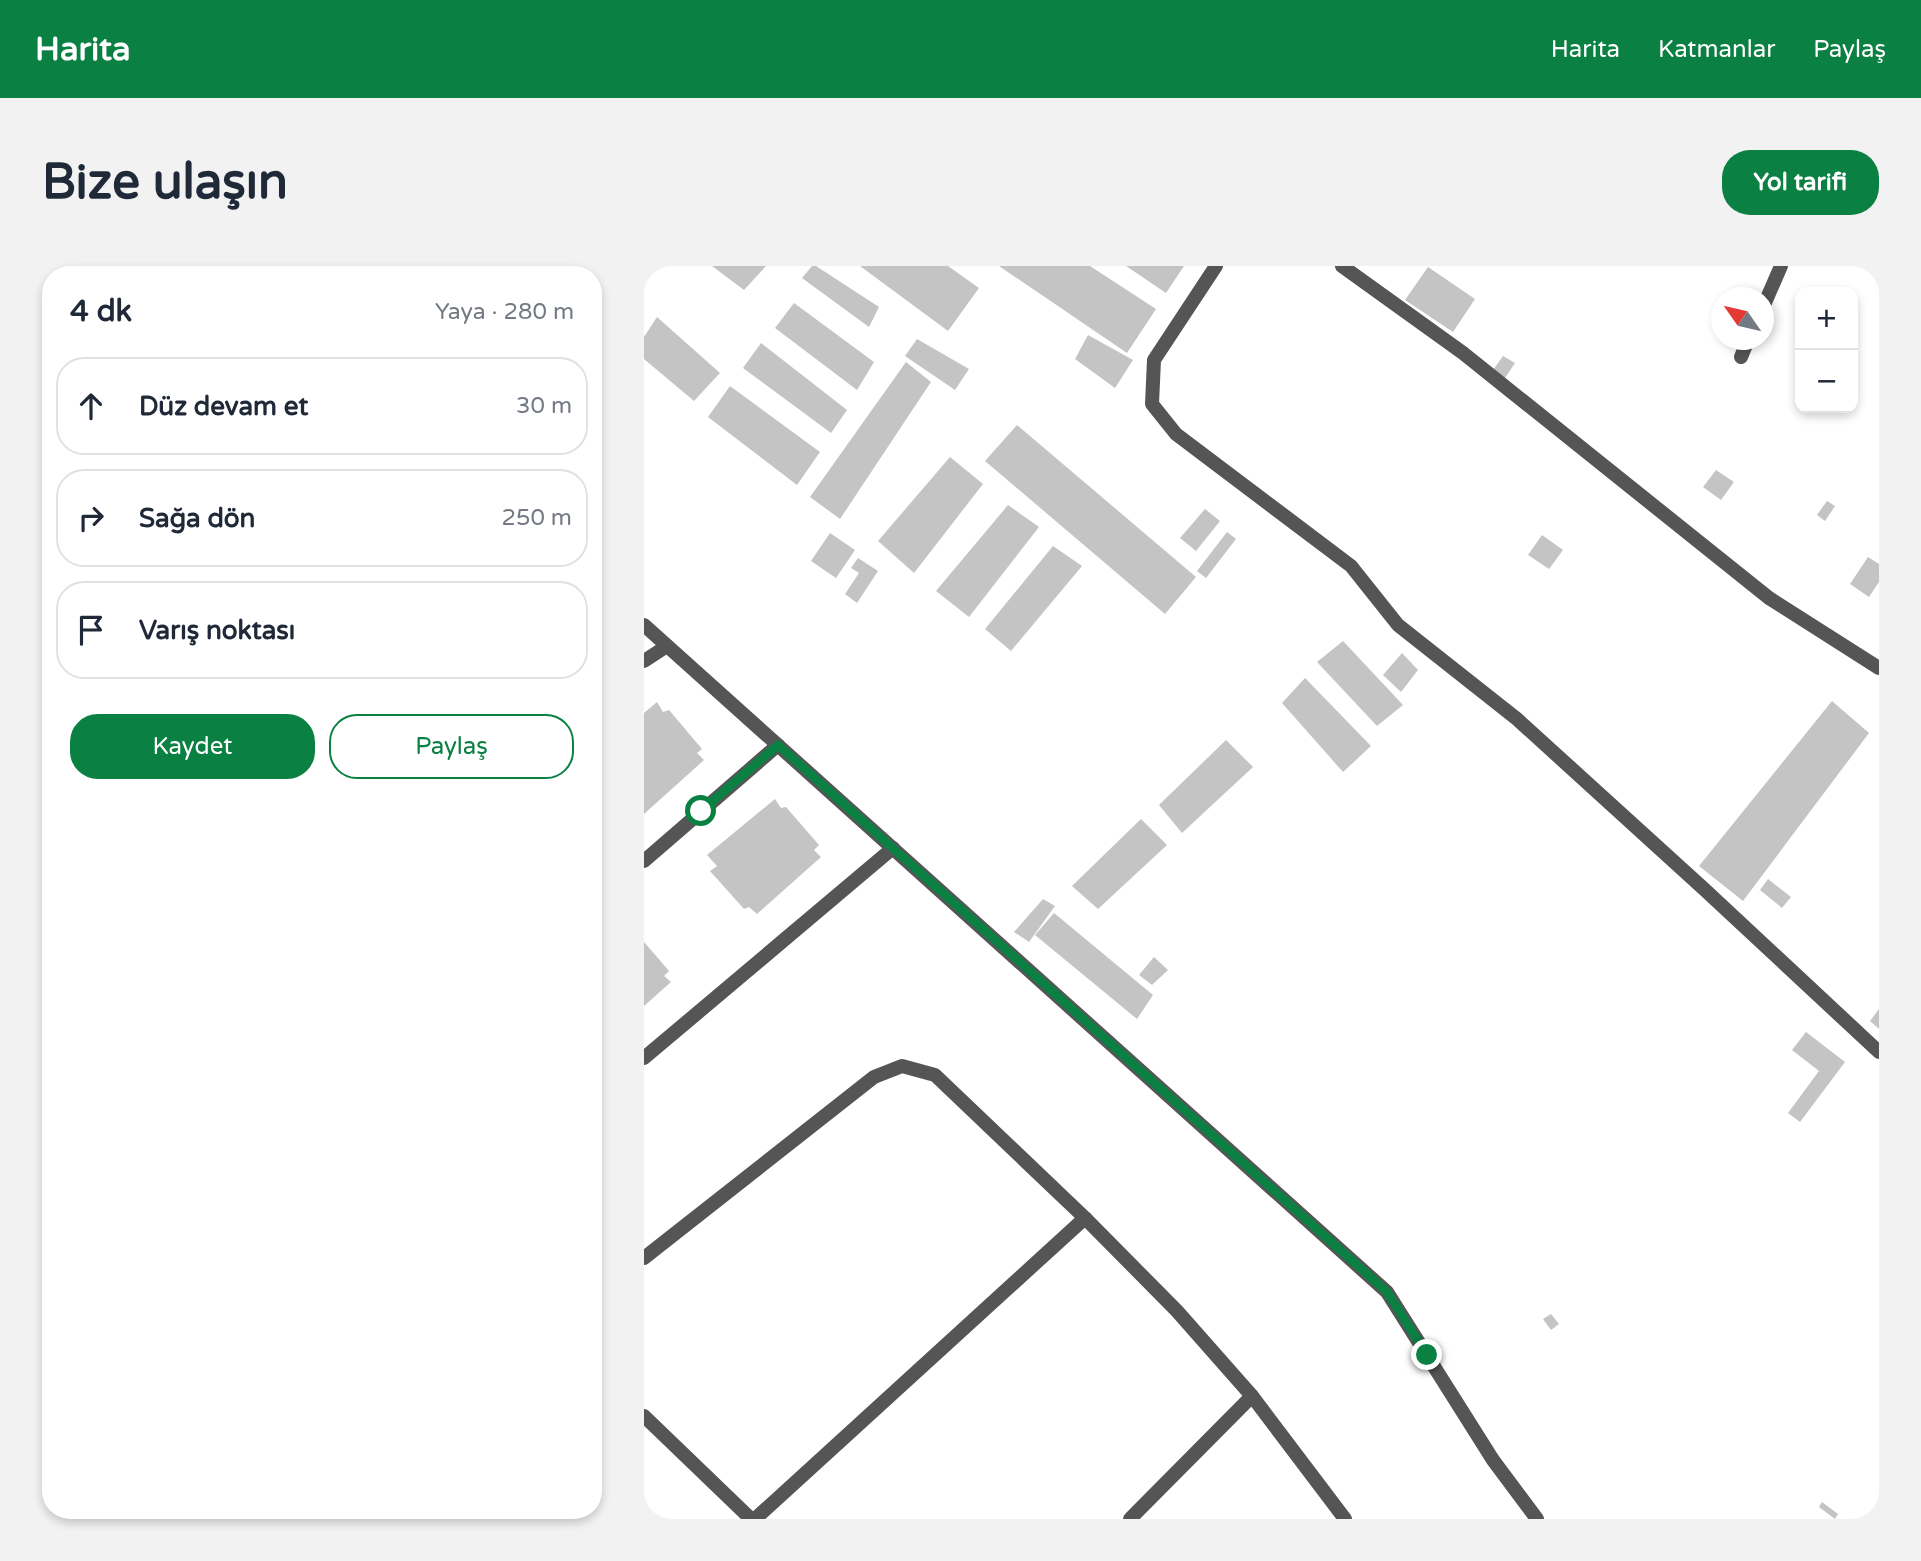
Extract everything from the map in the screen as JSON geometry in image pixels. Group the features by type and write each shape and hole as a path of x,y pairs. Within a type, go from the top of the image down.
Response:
{"street":[{"path":"1216,266 1154,360 1152,404 1176,434 1351,566 1398,625 1517,719 1879,1052"},
{"path":"1342,266 1463,353 1769,598 1879,668"},
{"path":"1771,287 1781,266"},
{"path":"1741,357 1744,350"},
{"path":"644,625 1387,1292 1493,1460 1537,1519"},
{"path":"644,662 667,646"},
{"path":"644,861 778,745"},
{"path":"644,1058 893,848"},
{"path":"644,1258 874,1077 902,1066 935,1075 1085,1218 1177,1311 1252,1396 1345,1519"},
{"path":"644,1416 753,1519 1085,1218"},
{"path":"1130,1519 1252,1396"}],"building":[{"path":"712,266 766,266 744,290"},
{"path":"812,266 879,307 869,327 802,278"},
{"path":"860,266 948,266 979,288 948,331"},
{"path":"999,266 1090,266 1156,309 1127,353"},
{"path":"1126,266 1184,266 1166,293"},
{"path":"1428,267 1475,299 1453,332 1405,300"},
{"path":"794,303 874,362 857,390 775,328"},
{"path":"657,317 720,373 694,401 644,359 644,337"},
{"path":"1088,335 1133,360 1115,388 1075,359"},
{"path":"917,339 969,369 955,390 905,356"},
{"path":"761,343 847,410 831,433 743,368"},
{"path":"1503,356 1515,363 1505,378 1493,370"},
{"path":"906,362 931,382 840,519 810,497"},
{"path":"730,386 820,452 797,485 708,417"},
{"path":"1017,425 1196,577 1165,614 985,461"},
{"path":"950,457 983,484 914,573 878,541"},
{"path":"1716,470 1734,482 1721,500 1703,487"},
{"path":"1827,501 1835,506 1825,521 1817,515"},
{"path":"1008,505 1039,527 969,617 936,591"},
{"path":"1205,509 1220,521 1196,551 1180,538"},
{"path":"1227,532 1236,539 1206,578 1197,571"},
{"path":"830,533 855,550 836,578 811,561"},
{"path":"1542,535 1563,550 1549,569 1528,555"},
{"path":"1053,546 1082,566 1011,651 985,629"},
{"path":"1868,557 1879,564 1879,582 1869,597 1850,584"},
{"path":"858,558 878,571 857,603 845,594 859,573 851,568"},
{"path":"1343,641 1403,705 1377,726 1317,662"},
{"path":"1402,653 1418,670 1401,692 1383,675"},
{"path":"1305,678 1371,746 1343,772 1282,703"},
{"path":"1832,701 1869,733 1743,901 1699,866"},
{"path":"657,702 663,712 669,710 702,749 697,753 704,760 644,814 644,713"},
{"path":"1226,740 1253,767 1182,833 1159,805"},
{"path":"775,799 781,808 786,807 819,845 814,850 821,857 757,914 749,907 744,909 710,871 717,866 707,855"},
{"path":"1141,819 1167,845 1098,909 1072,886"},
{"path":"1768,879 1791,897 1782,908 1760,890"},
{"path":"1043,899 1055,906 1029,942 1014,932"},
{"path":"1054,913 1153,995 1137,1019 1035,935"},
{"path":"644,942 669,971 664,976 671,982 644,1006"},
{"path":"1154,957 1168,970 1152,985 1139,975"},
{"path":"1879,1009 1879,1029 1870,1021"},
{"path":"1806,1032 1845,1062 1800,1122 1788,1113 1819,1071 1792,1050"},
{"path":"1551,1314 1559,1324 1551,1330 1543,1319"},
{"path":"1822,1502 1838,1514 1835,1519 1819,1507"}],"route":[{"path":"701,811 778,745 1387,1292 1427,1355"}]}
